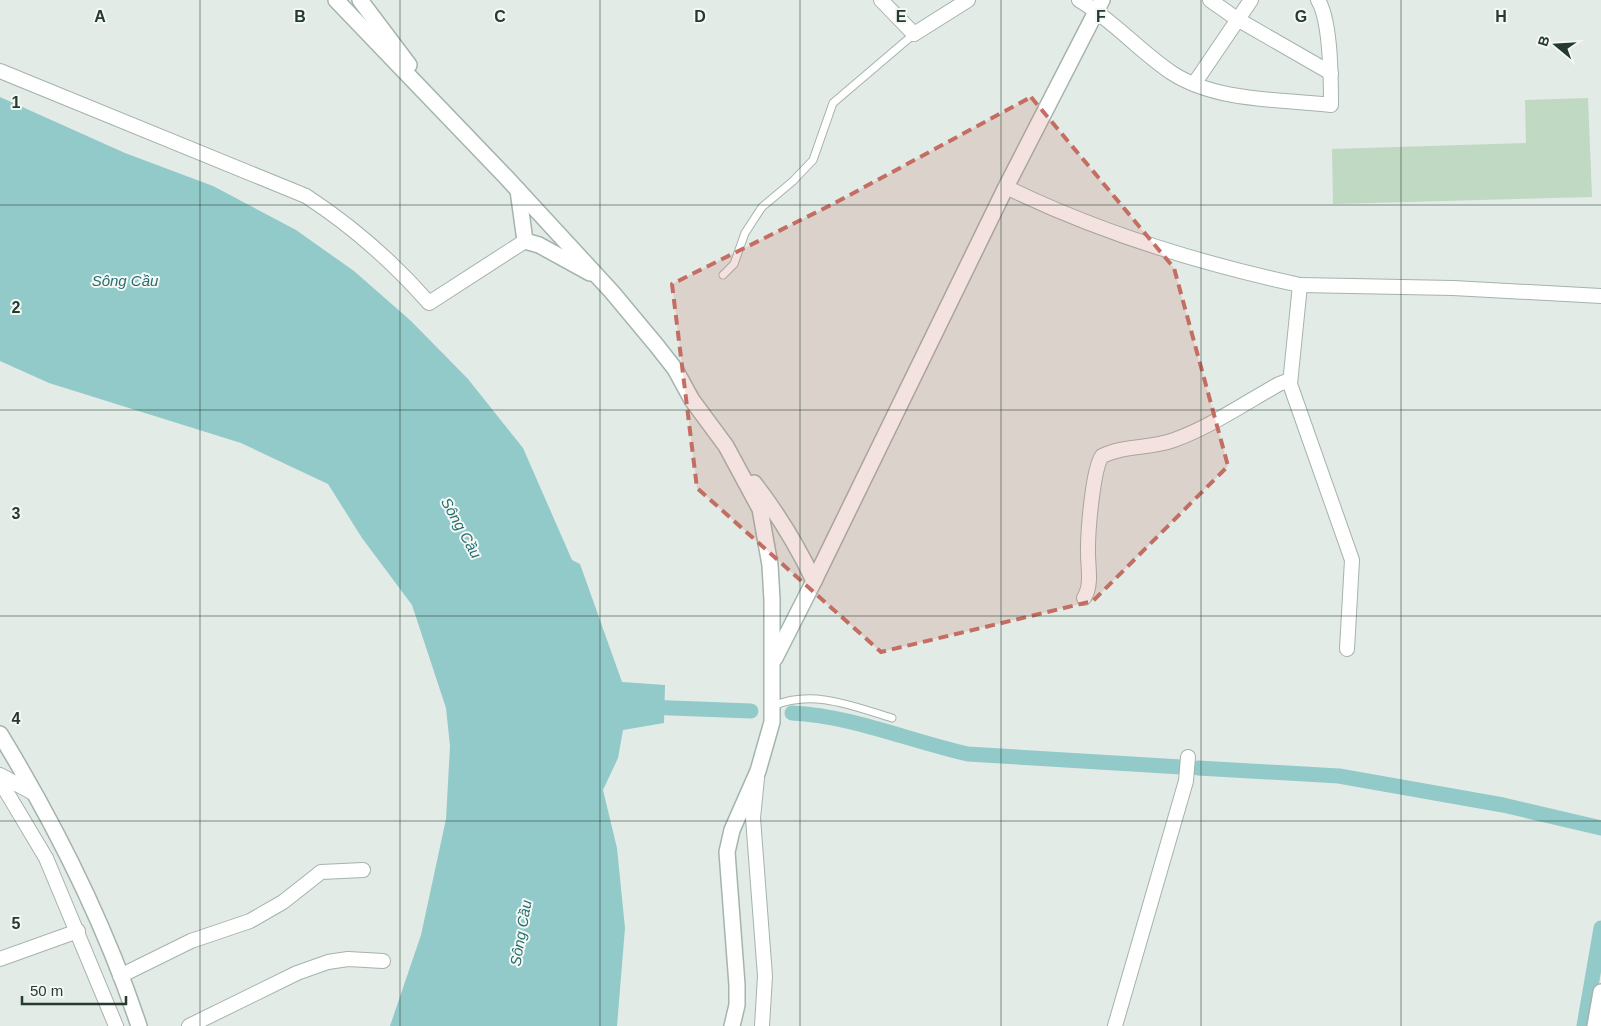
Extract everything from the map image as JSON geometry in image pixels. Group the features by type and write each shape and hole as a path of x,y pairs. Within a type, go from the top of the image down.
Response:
{"main road":[{"path":"336,0 518,190 596,275 674,369 692,400 779,515 796,542 814,581"},
{"path":"360,0 398,49 431,98"},
{"path":"773,661 814,581 1006,187 1098,5"},
{"path":"518,190 525,241 539,245 596,275"},
{"path":"726,446 760,509 770,565 773,661 772,706 767,746 758,772 732,830 727,852 737,985 732,1026"},
{"path":"0,734 35,794 92,907 139,1026"},
{"path":"1595,1026 1601,992"}],"street":[{"path":"881,0 914,34 968,0"},
{"path":"1079,0 1098,5 1170,72 1194,84 1237,95 1331,104 1331,73 1324,16 1318,0"},
{"path":"1210,0 1237,20 1331,73"},
{"path":"1194,84 1251,0"},
{"path":"0,71 306,196 333,214 371,245 400,271 429,303 525,241"},
{"path":"1006,187 1086,223 1148,245 1211,264 1300,285 1453,288 1601,296"},
{"path":"1300,285 1290,380 1292,392 1352,560 1347,649"},
{"path":"1084,598 1089,574 1088,547 1096,468 1102,456 1118,449 1146,447 1176,440 1279,384 1290,380"},
{"path":"1115,1026 1186,781 1188,757"},
{"path":"758,772 753,818 765,976 762,1026"},
{"path":"0,775 35,794"},
{"path":"0,782 42,851 78,931 116,1026"},
{"path":"120,976 191,941 250,921 283,902 321,872 363,870"},
{"path":"0,960 78,931"},
{"path":"189,1026 297,973 328,962 348,959 383,961"},
{"path":"103,992 131,1002"}],"lane":[{"path":"723,275 734,264 745,233 762,206 793,181 813,160 833,103 914,34"},
{"path":"772,706 801,698 817,698 892,718"}],"highlighted area":[{"path":"1031,97 1174,268 1228,466 1093,601 881,652 697,488 672,284 835,203"}],"green space":[{"path":"1588,98 1592,197 1333,204 1332,149 1526,143 1525,100"}],"water":[{"name":"Sông Cầu","path":"0,97 125,153 213,186 296,230 354,271 411,321 468,379 523,448 572,560 580,564 622,682 665,685 664,723 623,730 618,758 603,790 617,848 625,928 617,1026 390,1026 421,935 446,819 450,746 446,708 412,605 362,538 328,484 241,443 49,383 0,361"}],"waterway":[{"path":"645,707 751,711"},
{"path":"792,713 815,715 859,724 968,754 1181,767"},
{"path":"1198,768 1339,776 1503,805 1601,828"},
{"path":"1584,1026 1601,928"}]}
